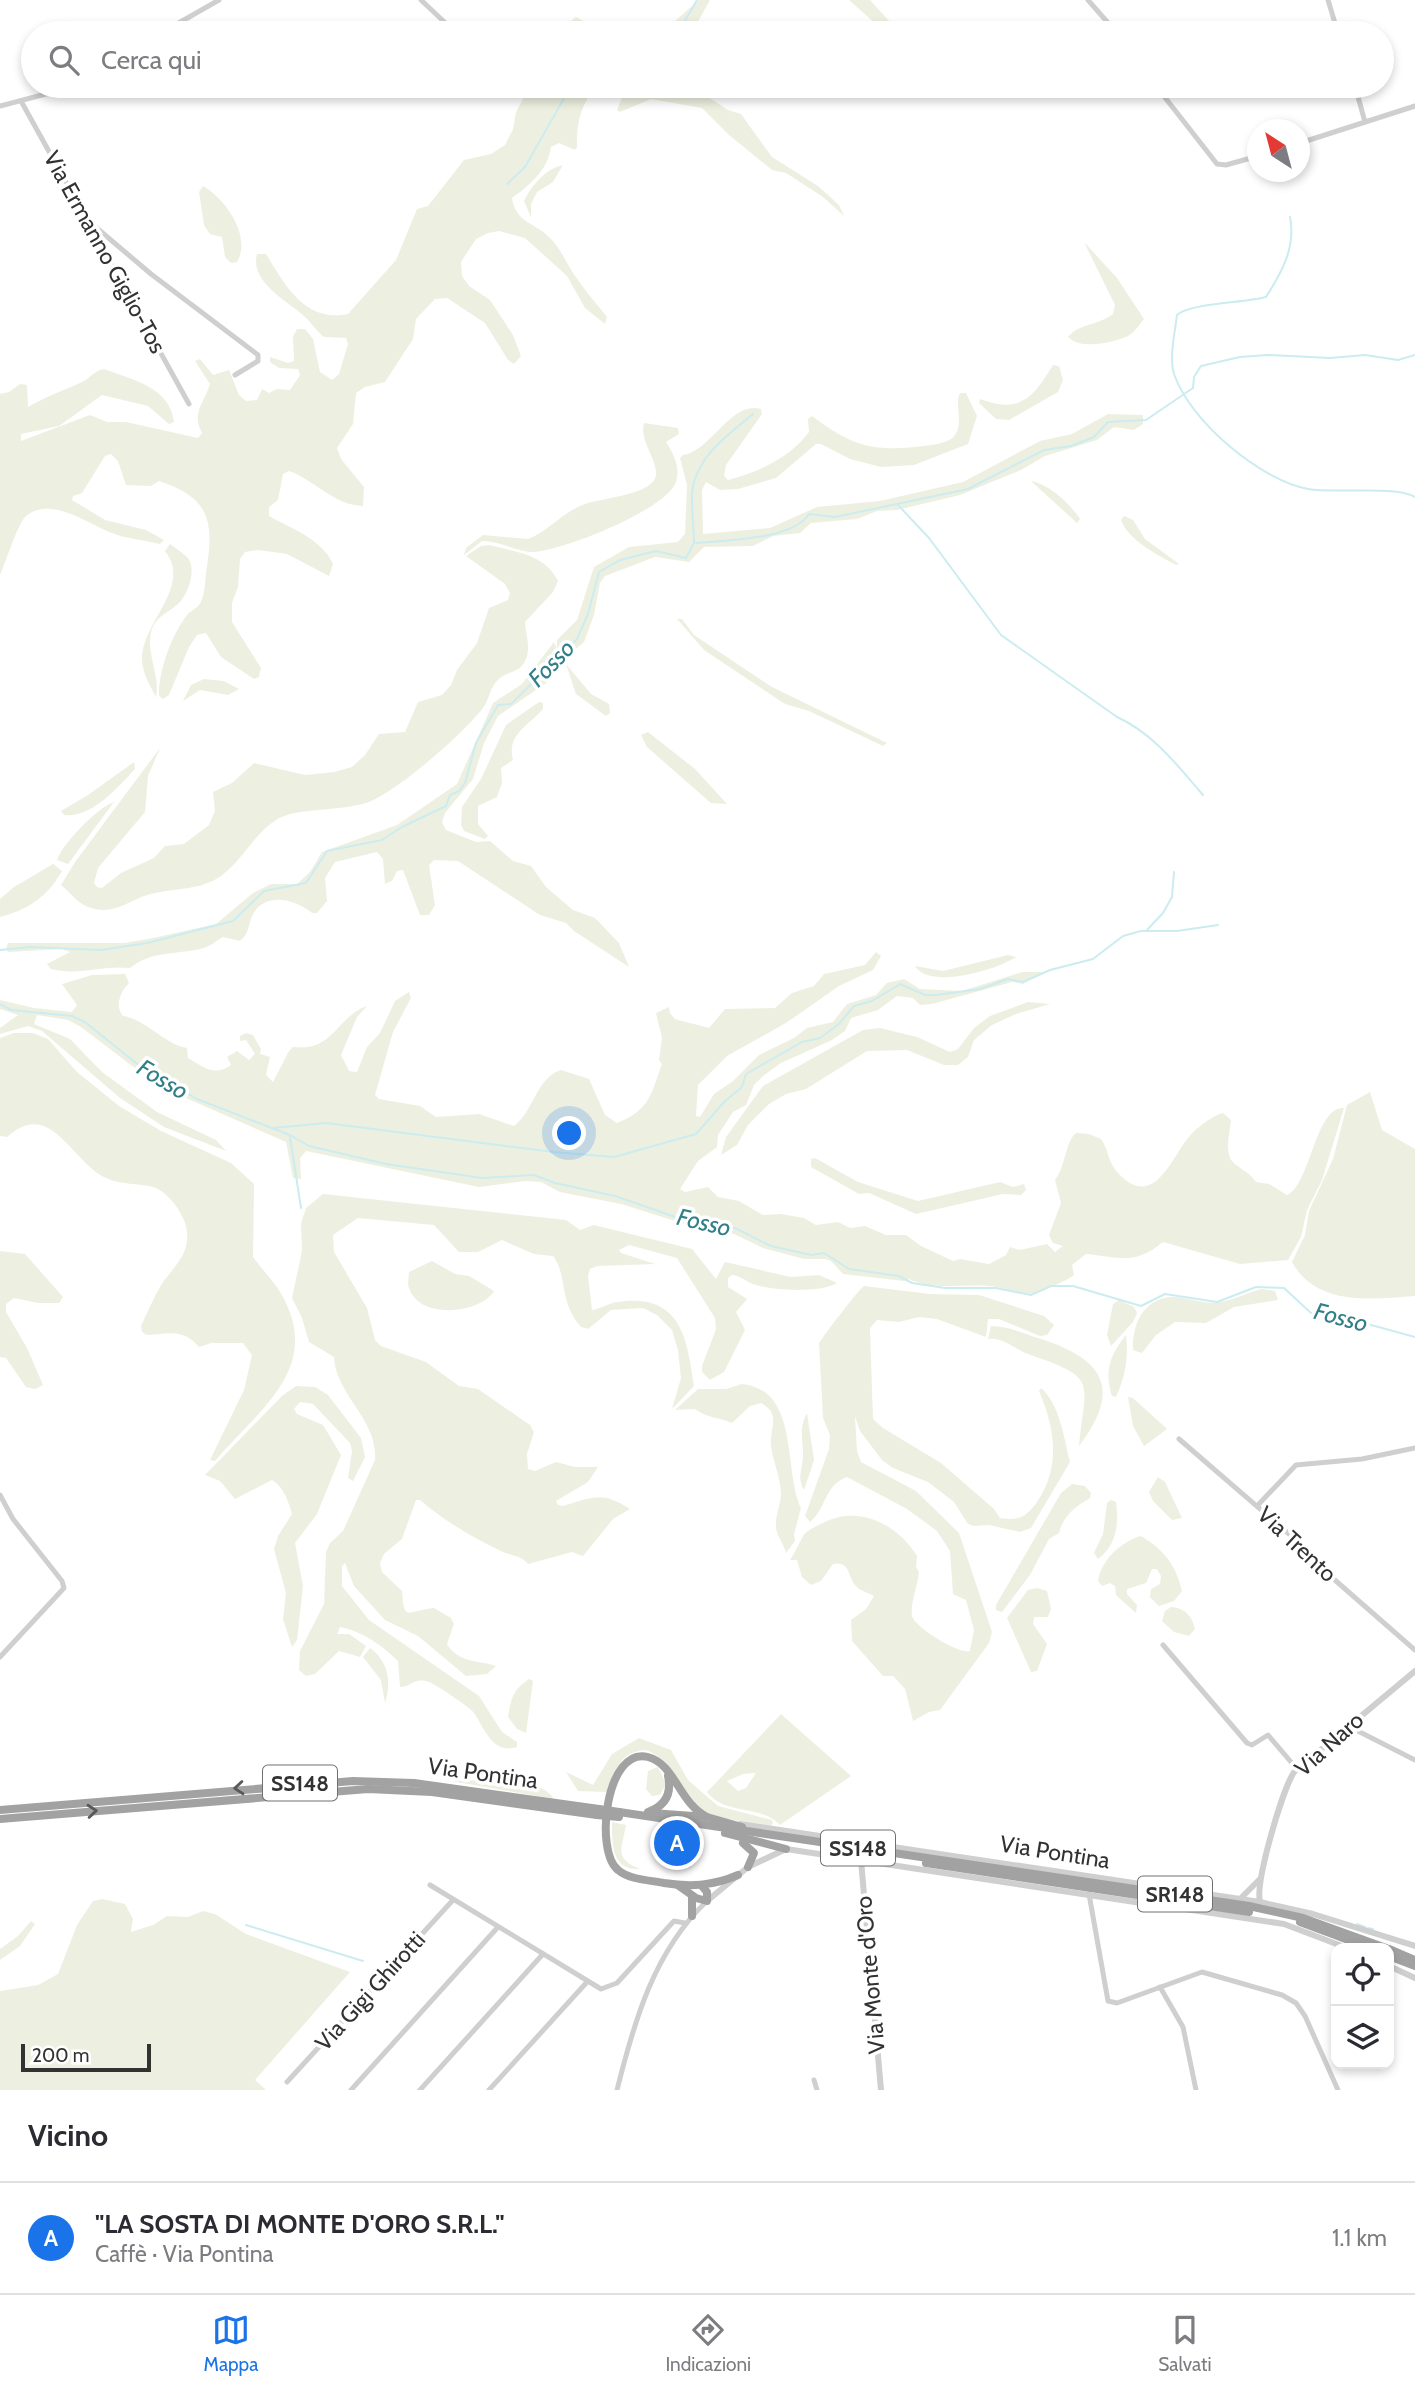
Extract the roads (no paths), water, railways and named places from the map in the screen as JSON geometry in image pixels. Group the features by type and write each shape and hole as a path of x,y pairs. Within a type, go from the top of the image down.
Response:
{"highway":[{"path":"707,1817 689,1805 667,1770 654,1759 640,1756 620,1767 614,1781 605,1847 611,1863 626,1876 677,1885 701,1885 738,1875"},
{"path":"645,1813 659,1807 668,1796 670,1787 667,1770"},
{"name":"Via Pontina","path":"0,1810 353,1780 414,1783 955,1865"},
{"name":"Via Pontina","path":"0,1819 368,1789 432,1791 598,1812"},
{"path":"619,1815 645,1813 707,1817 727,1821 757,1833"},
{"name":"Via Pontina","path":"619,1815 725,1833 955,1865"},
{"path":"725,1833 786,1849"},
{"path":"725,1833 752,1849 754,1856 748,1867"},
{"name":"SR148","path":"955,1865 1283,1918 1356,1943"},
{"name":"SR148","path":"955,1865 1283,1912 1370,1943"},
{"path":"677,1885 692,1896 707,1901 707,1892 701,1885"},
{"path":"689,1920 692,1896"},
{"path":"1146,1904 1187,1903"},
{"name":"SR148","path":"1394,1952 1415,1960"},
{"path":"1394,1958 1415,1966"}],"street":[{"path":"182,21 219,0"},
{"path":"421,0 443,21"},
{"path":"1088,0 1106,21"},
{"path":"1328,0 1334,21"},
{"path":"0,106 32,98"},
{"path":"1165,98 1217,164 1226,165 1247,159"},
{"path":"1358,98 1365,122"},
{"name":"Via Ermanno Giglio-Tos","path":"21,101 189,404"},
{"path":"1310,139 1415,106"},
{"path":"89,222 151,274 258,355 258,361 235,374"},
{"name":"Via Trento","path":"1179,1439 1415,1650"},
{"path":"1257,1506 1296,1465 1368,1458 1415,1448"},
{"path":"0,1495 13,1519 62,1581 64,1588 56,1600 0,1657"},
{"path":"1163,1645 1247,1743 1252,1745 1268,1735 1297,1769"},
{"name":"Via Naro","path":"1259,1902 1261,1877 1284,1794 1297,1769 1415,1671"},
{"path":"1348,1726 1415,1760"},
{"name":"Via Pontina","path":"727,1821 1259,1902 1313,1914 1415,1946"},
{"path":"623,2090 618,2087 644,1996 689,1920 707,1901 748,1867 786,1849"},
{"name":"Via Pontina","path":"786,1849 1284,1924 1334,1943"},
{"name":"Via Monte d'Oro","path":"861,1860 881,2090"},
{"name":"Via Naro","path":"1239,1899 1250,1893 1261,1877"},
{"path":"430,1885 601,1989 612,1987 674,1921 689,1920"},
{"path":"1089,1894 1106,1999 1117,2003 1203,1972 1287,1997 1305,2016 1338,2090"},
{"name":"Via Gigi Ghirotti","path":"287,2082 453,1900"},
{"path":"351,2090 498,1927"},
{"path":"420,2090 543,1954"},
{"path":"1394,1968 1415,1978"},
{"path":"489,2090 587,1982"},
{"path":"1160,1987 1183,2027 1196,2090"},
{"path":"814,2080 817,2090"}],"waterway":[{"path":"685,21 697,0"},
{"path":"507,184 525,167 564,98"},
{"path":"1290,217 1289,249 1282,269 1266,297 1193,308 1177,315 1172,352 1174,374 1182,392 1195,411 1229,446 1269,474 1308,489 1394,491 1415,497"},
{"path":"696,543 774,534 801,523 809,514 835,517 968,489 1044,450 1071,446 1094,437 1108,422 1146,420 1193,388 1194,377 1201,366 1240,357 1268,355 1330,358 1365,355 1398,360 1415,355"},
{"path":"694,543 693,486 702,464 734,429 753,414"},
{"path":"898,505 929,538 1001,635 1154,741 1203,795"},
{"name":"Fosso","path":"0,950 30,947 101,950 147,943 233,921 264,891 306,883 327,851 382,840 446,806 450,795 459,791 465,783 476,743 498,705 511,704 577,639 588,614 599,572 620,560 656,551 686,558 694,543"},
{"path":"1146,931 1163,913 1172,897 1174,872"},
{"path":"273,1128 326,1123 614,1157 696,1134 725,1101 742,1087 746,1074 802,1042 820,1038 839,1024 854,1006 872,1001 900,984 925,995 936,995 980,989 1008,979 1023,982 1050,970 1093,959 1123,936 1141,931 1177,931 1218,925"},
{"name":"Fosso","path":"0,1004 11,1010 72,1016 85,1022 136,1063 197,1099 290,1135 309,1146 386,1164 482,1178 534,1175 555,1183 615,1196 710,1229 735,1228 771,1246 811,1255 824,1253 849,1269 899,1276 912,1283 945,1288 996,1288 1031,1295 1051,1286 1073,1286 1141,1306 1165,1294 1217,1302 1256,1287 1284,1288 1311,1313 1336,1311 1353,1320 1415,1337"},
{"path":"290,1137 301,1208"},
{"path":"1357,1924 1365,1927"},
{"path":"246,1925 363,1961"},
{"path":"1368,1928 1373,1929"}],"place":[{"name":"\"LA SOSTA DI MONTE D'ORO S.R.L.\"","path":"677,1843"}]}
